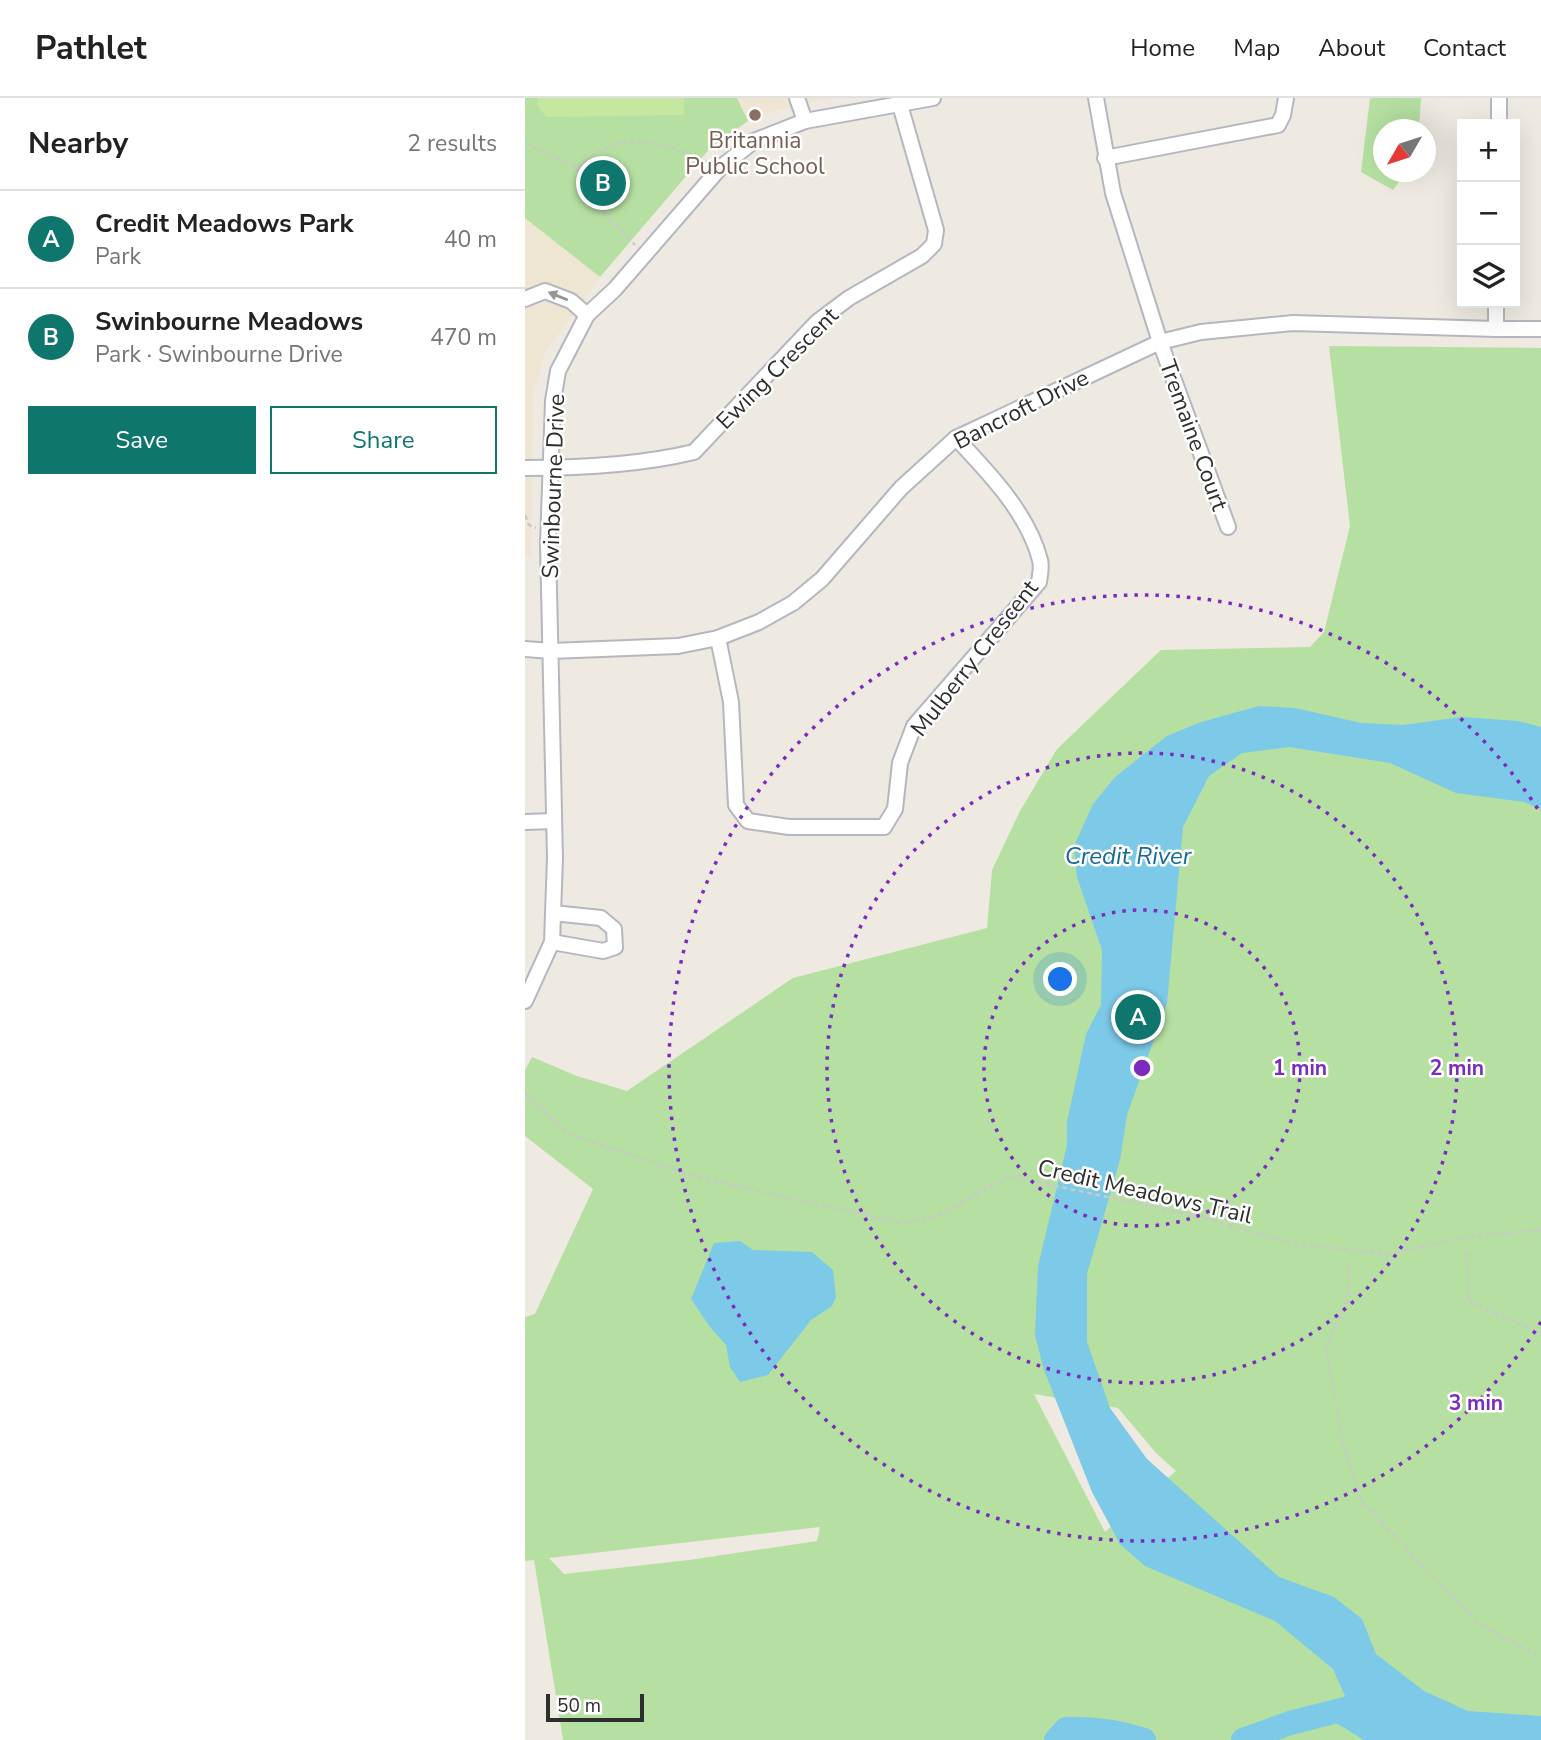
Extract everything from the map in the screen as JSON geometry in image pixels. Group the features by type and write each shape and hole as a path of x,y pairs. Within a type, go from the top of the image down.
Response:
{"street":[{"path":"797,98 804,121"},
{"name":"Swinbourne Drive","path":"525,1001 552,942 554,821 548,544 553,401 558,371 587,314 615,289 720,168 754,141 804,121 933,98"},
{"name":"Tremaine Court","path":"1096,98 1113,193 1160,342 1228,527"},
{"path":"1105,158 1278,124 1283,116 1286,98"},
{"path":"1499,98 1499,119"},
{"name":"Ewing Crescent","path":"525,468 666,459 694,452 817,322 849,298 922,256 934,244 936,230 900,105"},
{"path":"525,299 545,291 571,302 587,314"},
{"path":"1496,308 1496,330"},
{"name":"Bancroft Drive","path":"525,649 678,646 718,638 759,622 793,603 822,579 901,488 956,438 1160,342 1201,332 1293,323 1541,329"},
{"name":"Mulberry Crescent","path":"718,638 731,702 736,805 748,821 789,827 884,827 895,809 900,763 913,726 1039,582 1041,563 1030,535 1013,506 956,438"},
{"path":"525,822 554,821"},
{"path":"552,942 603,951 615,947 614,929 601,918 553,913"}],"path":[{"path":"577,168 600,151 629,141 676,148 720,168"},
{"path":"525,142 577,168 586,195 644,254"},
{"name":"Credit Meadows Trail","path":"525,1093 568,1134 686,1174 899,1223 938,1216 1009,1176 1201,1217 1294,1244 1387,1254 1480,1235 1541,1230"},
{"path":"1466,1252 1469,1302 1541,1333"},
{"path":"1349,1266 1349,1296 1326,1349 1342,1439 1362,1502 1479,1624 1537,1656"}],"shaded area":[{"name":"Britannia Public School","path":"737,98 834,98 784,108 748,121"},
{"path":"525,218 600,277 544,354 533,397 531,555 525,555"}],"green space":[{"path":"525,98 737,98 748,121 711,147 600,277 525,218"},
{"path":"538,98 684,98 684,115 546,117 537,105"},
{"path":"1370,98 1421,98 1420,119 1373,119 1373,179 1361,172"},
{"path":"1379,182 1399,182 1393,190"},
{"path":"1329,346 1541,348 1541,1740 563,1740 534,1560 525,1561 525,1317 535,1314 593,1189 525,1136 525,1070 532,1057 577,1076 627,1091 793,978 987,928 992,870 1020,811 1057,749 1161,650 1310,647 1324,632 1350,526","holes":["1034,1394 1118,1408 1157,1454 1176,1471 1105,1532","820,1527 817,1541 689,1560 564,1574 549,1558"]}],"water":[{"name":"Credit River","path":"1259,706 1295,708 1361,723 1403,725 1462,717 1518,721 1541,727 1541,809 1524,802 1456,793 1390,763 1289,747 1242,753 1209,776 1183,827 1167,1003 1127,1115 1120,1160 1087,1274 1087,1342 1110,1408 1147,1459 1279,1577 1334,1597 1362,1619 1376,1654 1424,1691 1468,1711 1541,1716 1541,1740 1364,1740 1323,1715 1318,1707 1336,1707 1345,1696 1333,1669 1275,1621 1145,1566 1120,1544 1092,1492 1044,1370 1035,1335 1038,1266 1067,1145 1067,1122 1086,1034 1101,1005 1102,950 1077,877 1074,846 1093,804 1115,777 1167,736 1201,722"},
{"path":"740,1241 753,1250 812,1252 833,1270 836,1297 832,1306 811,1320 768,1375 740,1382 730,1367 726,1345 691,1299 714,1243"}],"waterway":[{"path":"1243,1740 1290,1723 1353,1707"},
{"path":"1056,1740 1066,1729 1106,1731 1144,1740"}],"place":[{"name":"Britannia Public School","path":"755,115"},
{"name":"Swinbourne Meadows","path":"603,183"},
{"name":"Credit Meadows Park","path":"1138,1017"}]}
